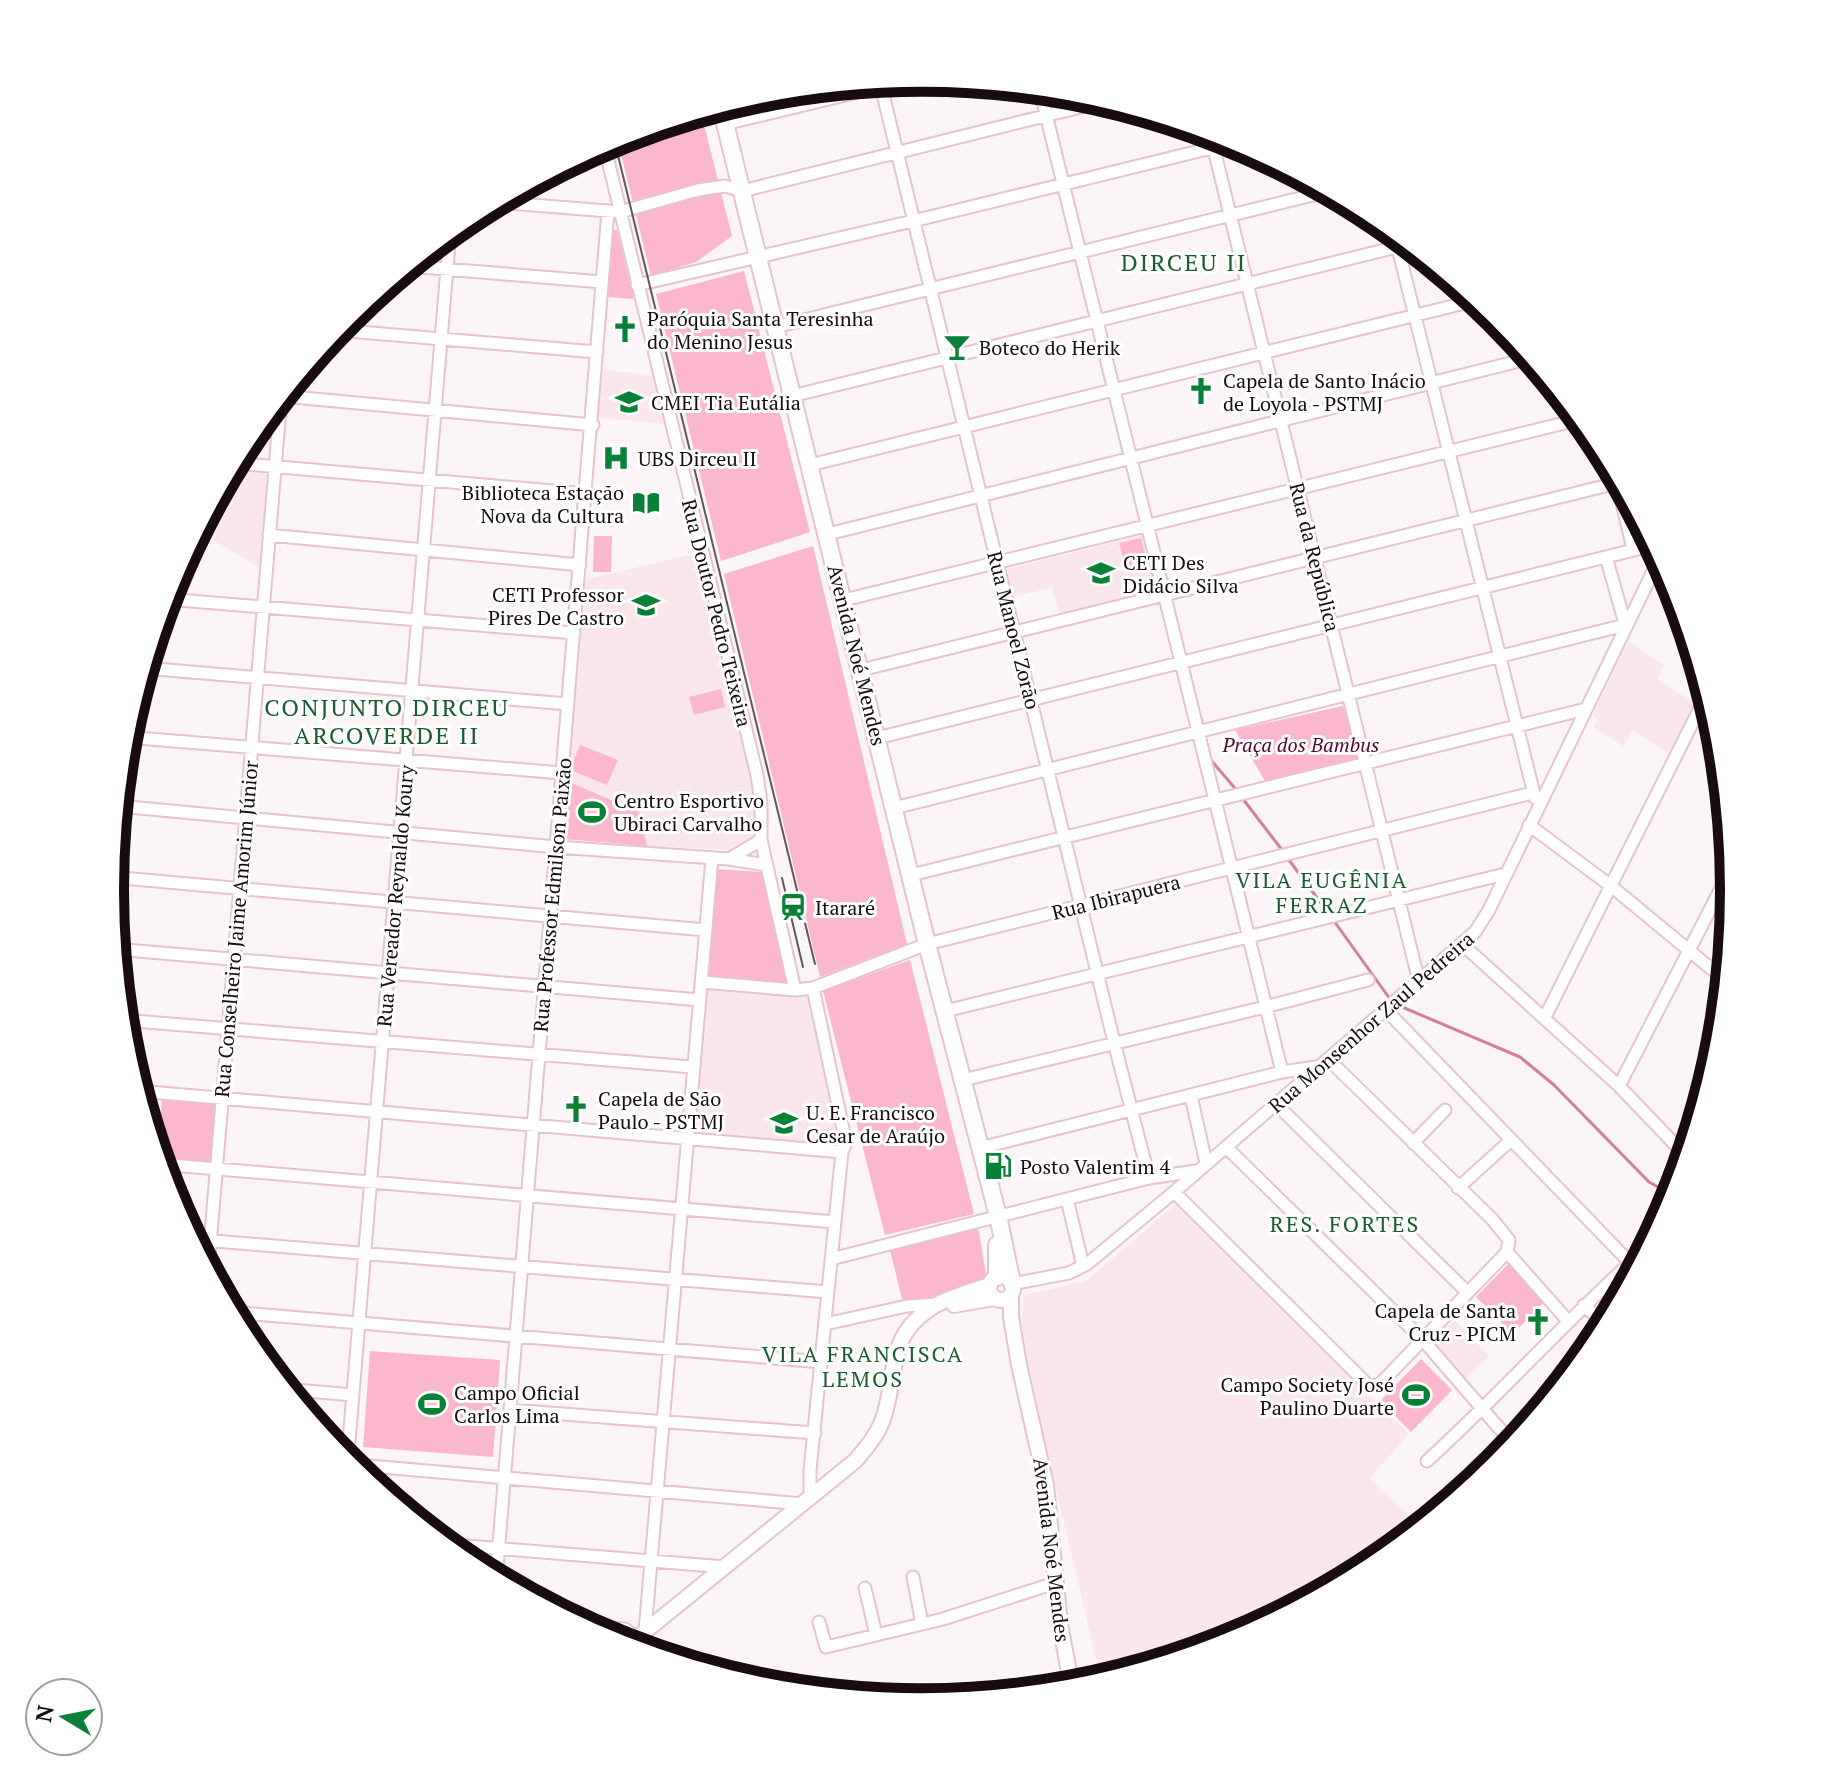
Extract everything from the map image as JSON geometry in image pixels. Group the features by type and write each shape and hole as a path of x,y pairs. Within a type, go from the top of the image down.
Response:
{"main road":[{"name":"Avenida Noé Mendes","path":"723,117 980,1148 995,1212 1003,1289"}],"street":[{"name":"Rua Manoel Zorão","path":"882,94 1149,1178"},
{"path":"725,124 824,98"},
{"path":"1043,102 1282,1072"},
{"path":"516,204 614,211 698,190 725,186 742,191 1079,107"},
{"path":"637,285 1213,148"},
{"name":"Rua da República","path":"1213,148 1419,982"},
{"name":"Rua Doutor Pedro Teixeira","path":"605,158 614,211 637,285 757,775 761,840 795,990"},
{"path":"775,327 1314,195"},
{"name":"Rua Professor Edmilson Paixão","path":"497,1566 593,425 602,282 614,211"},
{"name":"Rua Vereador Reynaldo Koury","path":"349,1446 449,248"},
{"path":"792,396 1396,248"},
{"path":"1405,255 1415,316 1532,793 1539,805"},
{"path":"424,267 602,282"},
{"path":"810,465 1463,304"},
{"path":"352,331 597,352"},
{"path":"828,534 1519,361"},
{"path":"294,398 593,425"},
{"name":"Rua Conselheiro Jaime Amorim Júnior","path":"209,1250 279,418"},
{"path":"844,600 1568,422"},
{"path":"247,464 586,494"},
{"path":"861,670 1610,484"},
{"path":"1625,513 1633,549"},
{"path":"269,535 580,565"},
{"path":"877,738 1643,547"},
{"path":"894,808 1625,626 1606,557"},
{"name":"Rua Monsenhor Zaul Pedreira","path":"1003,1289 1050,1278 1083,1266 1463,945 1482,923 1653,571"},
{"path":"178,600 574,633"},
{"path":"156,669 568,704"},
{"path":"911,875 1586,709"},
{"path":"1545,1017 1699,710"},
{"path":"138,738 562,773"},
{"name":"Rua Ibirapuera","path":"702,982 795,990 813,988 927,944 1532,793"},
{"path":"128,807 556,847 729,859 766,865"},
{"path":"1529,825 1611,886 1716,973"},
{"path":"729,859 761,840"},
{"path":"636,1636 651,1561 712,858"},
{"path":"945,1011 1505,874"},
{"path":"124,878 706,930"},
{"path":"1619,1086 1720,891"},
{"path":"1463,945 1619,1086 1678,1147"},
{"path":"126,950 700,1000"},
{"path":"963,1080 1368,980"},
{"path":"806,1501 842,1152 846,1143 813,988"},
{"path":"1392,1005 1511,1140 1629,1262"},
{"path":"135,1021 692,1067"},
{"path":"1174,1192 1367,1384 1372,1387 1381,1383 1507,1252 1509,1241 1506,1234 1328,1059"},
{"path":"980,1148 1282,1072 1316,1067"},
{"path":"150,1092 842,1152"},
{"path":"831,1259 995,1212 1067,1199 1201,1167 1191,1096"},
{"path":"1276,1104 1468,1293"},
{"path":"1413,1143 1445,1110"},
{"path":"1458,1188 1511,1140"},
{"path":"1226,1147 1423,1340 1506,1434"},
{"path":"173,1165 835,1222"},
{"path":"1067,1199 1083,1266"},
{"path":"204,1240 828,1292"},
{"path":"1507,1252 1568,1321"},
{"path":"1427,1461 1483,1409 1584,1305 1622,1275"},
{"path":"825,1324 907,1306 937,1306 1003,1289"},
{"name":"Avenida Noé Mendes","path":"1003,1289 1011,1350 1019,1365 1046,1485 1060,1624 1070,1675"},
{"path":"1584,1305 1597,1317"},
{"path":"638,1636 855,1461 874,1438 884,1414 897,1346 914,1323 937,1306"},
{"path":"245,1313 822,1362"},
{"path":"300,1390 353,1395"},
{"path":"510,1410 815,1433"},
{"path":"369,1466 806,1501"},
{"path":"467,1546 725,1567"},
{"path":"913,1577 922,1624"},
{"path":"819,1622 826,1647 922,1624 1055,1583"},
{"path":"865,1588 876,1635"}],"shaded area":[{"name":"CMEI Tia Eutália","path":"601,369 653,376 665,424 598,418"},
{"path":"242,472 267,474 260,568 206,536"},
{"name":"CETI Des Didácio Silva","path":"1144,535 1158,592 1060,617 1052,587 1013,597 1007,569"},
{"path":"697,553 756,798 757,828 753,836 729,850 647,846 639,812 567,781 584,580"},
{"path":"1629,641 1664,665 1658,679 1694,703 1670,755 1633,730 1624,747 1594,727 1597,719 1592,716"},
{"path":"702,982 813,988 842,1152 686,1139"},
{"path":"1176,1204 1409,1434 1370,1478 1413,1520 1366,1554 1275,1607 1179,1647 1098,1669 1020,1334 1025,1295 1086,1281"},
{"path":"1455,1320 1489,1356 1465,1380 1431,1344"}],"green space":[{"path":"703,122 732,236 696,262 651,276 620,151"},
{"path":"613,230 617,230 634,299 608,297"},
{"path":"744,271 810,532 721,561 656,294"},
{"path":"594,536 612,536 611,572 593,572"},
{"path":"1141,538 1147,562 1126,568 1119,543"},
{"path":"813,546 907,944 820,977 724,574"},
{"path":"721,689 725,707 694,715 689,697"},
{"name":"Praça dos Bambus","path":"1343,706 1360,760 1265,781 1235,730"},
{"path":"580,745 618,760 607,785 570,770"},
{"path":"567,781 639,812 647,846 563,839"},
{"path":"715,869 763,872 790,984 706,977"},
{"path":"910,960 974,1214 885,1235 823,991"},
{"path":"162,1100 217,1105 212,1167 172,1163 160,1126"},
{"path":"978,1227 986,1274 980,1286 903,1303 890,1250"},
{"path":"1508,1264 1545,1301 1513,1334 1476,1297"},
{"name":"Campo Oficial Carlos Lima","path":"370,1351 500,1360 493,1457 363,1447"},
{"name":"Campo Society José Paulino Duarte","path":"1421,1359 1452,1390 1411,1432 1380,1401"}],"waterway":[{"path":"1210,759 1239,793"},
{"path":"1243,799 1282,850"},
{"path":"1286,856 1329,914"},
{"path":"1334,921 1390,999"},
{"path":"1395,1004 1520,1057 1554,1085 1649,1182 1662,1189"}],"tram line":[{"path":"617,153 815,964"},
{"path":"782,878 803,967"}],"place":[{"name":"Paróquia Santa Teresinha do Menino Jesus","path":"625,329"},
{"name":"Boteco do Herik","path":"957,347"},
{"name":"Capela de Santo Inácio de Loyola - PSTMJ","path":"1201,391"},
{"name":"CMEI Tia Eutália","path":"629,402"},
{"name":"UBS Dirceu II","path":"616,458"},
{"name":"Biblioteca Estação Nova da Cultura","path":"646,503"},
{"name":"CETI Des Didácio Silva","path":"1101,573"},
{"name":"CETI Professor Pires De Castro","path":"646,605"},
{"name":"Centro Esportivo Ubiraci Carvalho","path":"592,812"},
{"name":"Itararé","path":"793,907"},
{"name":"Capela de São Paulo - PSTMJ","path":"576,1109"},
{"name":"U. E. Francisco Cesar de Araújo","path":"784,1123"},
{"name":"Posto Valentim 4","path":"998,1166"},
{"name":"Capela de Santa Cruz - PICM","path":"1538,1322"},
{"name":"Campo Society José Paulino Duarte","path":"1416,1395"},
{"name":"Campo Oficial Carlos Lima","path":"432,1404"}],"district":[{"name":"DIRCEU II","path":"1184,262"},
{"name":"CONJUNTO DIRCEU ARCOVERDE II","path":"387,721"},
{"name":"VILA EUGÊNIA FERRAZ","path":"1322,892"},
{"name":"RES. FORTES","path":"1345,1223"},
{"name":"VILA FRANCISCA LEMOS","path":"863,1366"}]}
